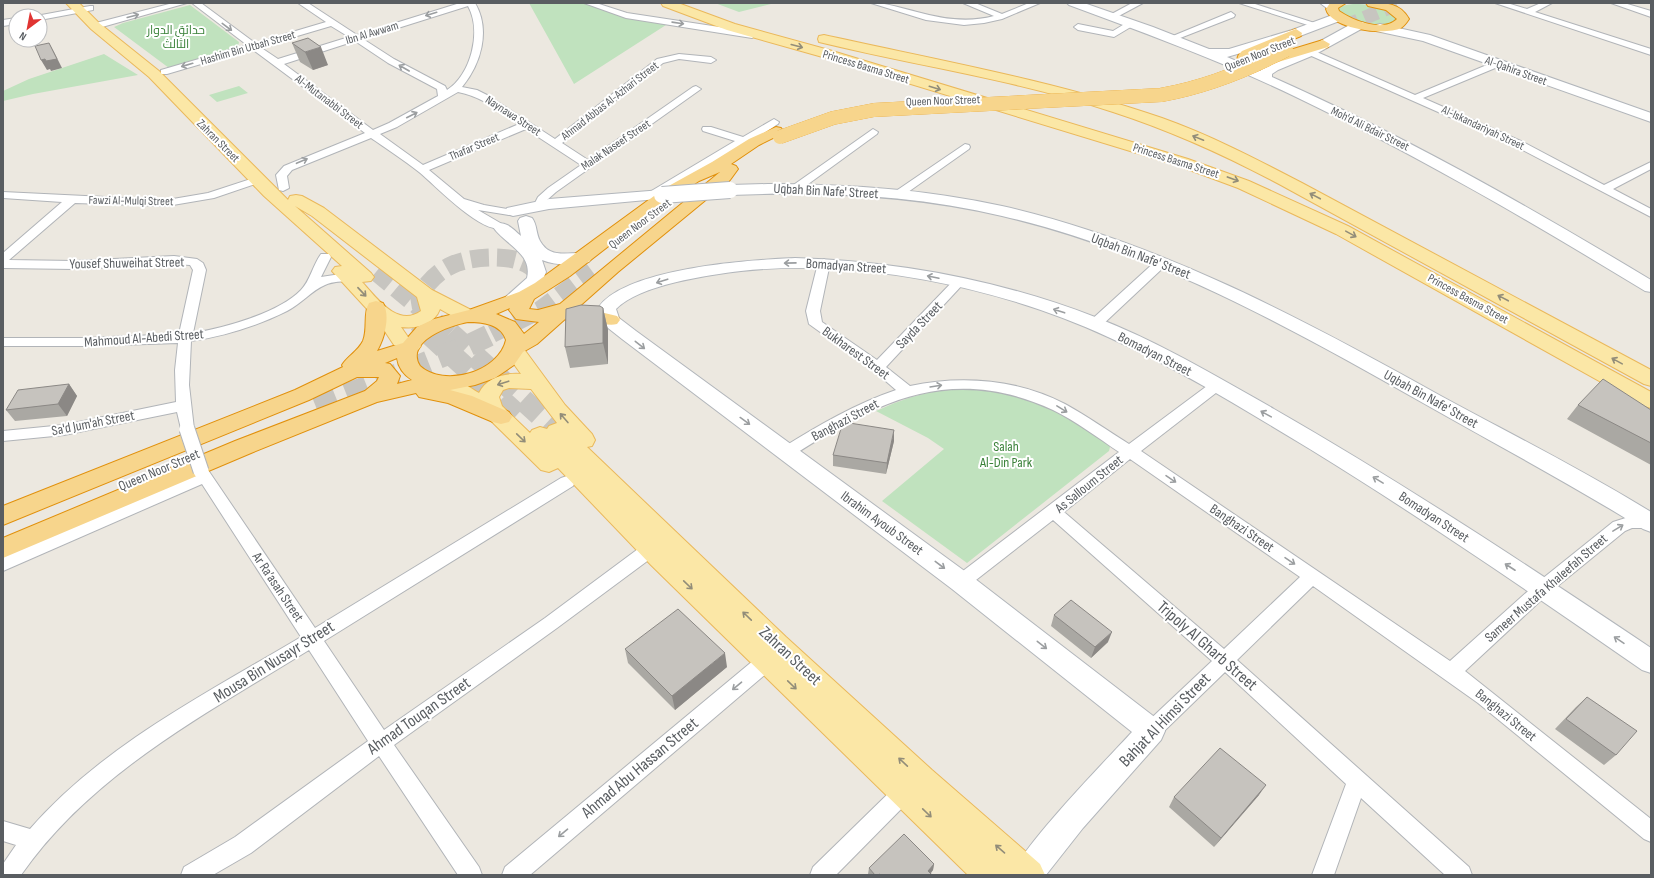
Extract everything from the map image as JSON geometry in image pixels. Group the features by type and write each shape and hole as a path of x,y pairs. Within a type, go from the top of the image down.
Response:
{"highway":[{"path":"1372,3 1386,6 1401,15"},
{"path":"1336,14 1360,25 1380,28 1402,23 1401,8 1407,3"},
{"name":"Queen Noor Street","path":"723,168 776,130 824,114 866,106 916,102 1128,93 1160,90 1193,82 1280,46 1336,14"},
{"path":"1280,46 1296,33"},
{"path":"1260,63 1310,50 1323,44"},
{"name":"Queen Noor Street","path":"776,130 874,110 1130,98 1174,93 1216,82 1260,63 1280,46"},
{"path":"471,316 526,296 552,281 586,266 672,192 723,168 724,177 612,268 534,336 514,349"},
{"path":"526,296 519,310 523,315 539,316 566,308"},
{"path":"342,376 372,344 380,312"},
{"path":"3,548 243,447 372,396 440,382 463,382 480,377 495,370 507,360 514,349 516,337 511,328 503,321 490,317 471,316 450,319 434,326 420,335 410,347 407,357 409,366 414,373 424,378 440,382"},
{"path":"534,336 582,318 596,317 610,320"},
{"path":"3,516 269,408 342,376 385,355 410,347"},
{"path":"342,376 376,369 388,372 390,380 372,396"},
{"path":"349,405 380,397 424,392 445,394 497,414"},
{"name":"Queen Noor Street","path":"3,525 314,403 3,537"}],"main road":[{"name":"Princess Basma Street","path":"698,3 774,28 1003,78 1113,107 1204,140 1249,162 1651,379"},
{"name":"Princess Basma Street","path":"669,4 716,22 1034,117 1197,167 1237,181 1293,205 1349,233 1651,401"},
{"name":"Zahran Street","path":"81,6 154,74 257,180 276,191 296,200 371,274 276,191 164,72 101,24"},
{"path":"987,103 968,91 968,87 977,81 1003,78"},
{"path":"1034,117 1119,135 1140,134 1145,127 1143,123 1113,107"},
{"path":"276,191 275,206 347,277 380,312 398,337 410,347"},
{"path":"296,200 318,212 425,294 471,316"},
{"path":"380,312 408,322 423,318 431,310 425,294"},
{"path":"514,349 538,384 574,429 659,512 686,542 690,561"},
{"path":"497,414 488,397 491,390 496,386 506,382 518,380 538,384"},
{"path":"440,382 497,414 635,548 652,556"},
{"name":"Zahran Street","path":"991,875 766,660 652,556 548,433 690,561 921,780 1028,874"}],"street":[{"path":"101,24 183,3"},
{"name":"Al-Mutanabbi Street","path":"196,3 253,47 422,169 461,200"},
{"path":"302,3 412,73 442,88 443,98"},
{"path":"276,191 281,175 285,170 393,125 443,98 456,89 469,73 478,45 478,24 476,12 470,3"},
{"name":"Ibn Al Awwam","path":"276,63 470,3"},
{"path":"588,3 620,14 770,38"},
{"path":"875,3 953,22 977,23 1036,3"},
{"path":"967,3 1001,16"},
{"name":"Moh'd Ali Bdair Street","path":"1073,3 1172,38 1208,53 1368,126 1566,235 1651,287"},
{"path":"1112,16 1139,3"},
{"path":"1243,3 1317,25"},
{"path":"1499,3 1651,52"},
{"path":"1527,12 1548,3"},
{"path":"1615,3 1651,14"},
{"path":"639,17 663,14 667,12 669,4"},
{"path":"48,15 81,6"},
{"name":"Queen Noor Street","path":"1208,53 1230,53 1296,33 1317,25 1336,14"},
{"path":"1172,38 1231,15"},
{"name":"Al-Qahira Street","path":"1401,15 1420,34 1497,64 1651,118"},
{"name":"Hashim Bin Utbah Street","path":"164,72 332,23"},
{"path":"1078,27 1114,34 1131,23"},
{"path":"1323,44 1360,25"},
{"name":"Al-Qahira Street","path":"1380,28 1420,34 1651,112"},
{"name":"Queen Noor Street","path":"1266,79 1265,73 1267,70 1310,50"},
{"name":"Al-Iskandariyah Street","path":"1310,50 1519,144 1651,214"},
{"name":"Ahmad Abbas Al-Azhari Street","path":"556,143 660,61 668,57 678,56 711,60"},
{"path":"1416,98 1497,64"},
{"name":"Naynawa Street","path":"456,89 479,94 587,164"},
{"name":"Malak Naseef Street","path":"540,205 542,199 552,190 696,89"},
{"path":"362,126 393,125"},
{"path":"351,142 367,140 383,141 385,133 393,125"},
{"name":"Thafar Street","path":"422,169 526,125"},
{"path":"708,129 742,140"},
{"path":"656,195 742,140 776,130"},
{"path":"796,188 873,132"},
{"path":"897,195 965,147"},
{"path":"1605,190 1651,165"},
{"name":"Fawzi Al-Mulqi Street","path":"3,195 141,203 177,202 210,196 257,180"},
{"name":"Uqbah Bin Nafe' Street","path":"519,216 540,205 730,190 796,188 835,189 897,195 971,205 1039,220 1106,242 1161,263 1231,293 1312,333 1627,508 1651,517"},
{"path":"3,259 70,200"},
{"path":"461,200 482,208 519,216"},
{"path":"461,200 481,218 500,227 532,257 537,266 537,275 532,284 509,302"},
{"name":"Uqbah Bin Nafe' Street","path":"519,216 575,203"},
{"path":"519,216 530,238 546,257 586,266"},
{"path":"500,227 515,228 519,216"},
{"name":"Mahmoud Al-Abedi Street","path":"3,342 87,342 186,338 214,333 259,318 286,306 309,289 325,256"},
{"name":"Yousef Shuweihat Street","path":"3,264 74,265 174,260 193,262 199,266 200,269 190,311 186,338"},
{"name":"Bomadyan Street","path":"610,320 608,306 615,299 638,289 684,275 749,265 824,263 889,268 959,282 1019,298 1096,324 1216,386 1298,432 1390,488 1543,588 1651,662"},
{"name":"Bukharest Street","path":"824,263 813,311 816,324 878,367 907,391"},
{"path":"1096,324 1161,263"},
{"path":"309,289 329,278 347,277"},
{"name":"Sayda Street","path":"878,367 959,282"},
{"name":"Ibrahim Ayoub Street","path":"610,320 648,351 962,582 1151,731"},
{"name":"Ar Ra’asah Street","path":"186,338 182,374 182,406 187,429 202,474 381,743 471,875"},
{"name":"Banghazi Street","path":"787,452 851,413 875,402 907,391 957,384 980,384 1008,388 1034,396 1059,407 1129,451 1451,672 1485,697 1651,832"},
{"name":"As Salloum Street","path":"962,582 1054,512 1129,451 1216,386"},
{"name":"Sa'd Jum'ah Street","path":"3,436 64,430 182,406"},
{"path":"3,564 202,474"},
{"name":"Mousa Bin Nusayr Street","path":"8,875 33,840 73,799 128,755 188,715 567,482"},
{"path":"1584,484 1629,498 1651,517"},
{"name":"Tripoly Al Gharb Street","path":"1054,512 1224,660 1461,875"},
{"name":"Sameer Mustafa Khaleefah Street","path":"1451,672 1543,588 1619,526 1651,517"},
{"name":"Ahmad Touqan Street","path":"192,875 243,845 381,743 545,627 652,556"},
{"name":"Bahjat Al Himsi Street","path":"1028,874 1073,818 1151,731 1312,576"},
{"name":"Ahmad Abu Hassan Street","path":"513,875 766,660"},
{"path":"1323,875 1357,781"},
{"path":"821,875 904,792"},
{"path":"3,831 33,840"}],"green space":[{"path":"529,3 586,3 666,25 574,84"},
{"path":"715,3 775,3 739,12"},
{"path":"1365,4 1386,10 1396,17 1395,21 1382,25 1368,24 1342,16 1337,9 1340,6"},
{"name":"حدائق الدوار الثالث","path":"190,5 239,42 238,46 169,68 114,27 123,23"},
{"path":"104,54 138,75 33,94 3,101 3,91 29,79"},
{"path":"239,86 248,93 217,102 209,95"},
{"name":"Salah Al-Din Park","path":"990,388 1053,406 1107,442 1110,447 1109,451 967,563 882,501 944,449 928,438 876,411 922,394 944,390"}],"building":[{"path":"308,38 321,47 305,52 292,43"},
{"path":"48,43 57,59 46,61 45,59 41,60 36,48 48,48"},
{"path":"581,305 600,306 603,308 603,343 565,347 566,309"},
{"path":"1603,379 1651,410 1651,443 1578,405"},
{"path":"69,384 58,404 6,410 18,390"},
{"path":"843,422 894,430 887,463 833,455"},
{"path":"1071,600 1112,632 1095,647 1054,615"},
{"path":"678,609 725,653 672,696 625,649"},
{"path":"1587,697 1637,731 1616,755 1566,719"},
{"path":"1220,748 1266,785 1221,838 1174,797"},
{"path":"904,834 934,864 928,871 932,875 875,875 869,868"}],"tunnel":[{"path":"1345,26 1400,3"},
{"path":"421,308 419,296 429,282 437,274 452,265 463,261 491,257 520,261 531,267 539,276 541,288"},
{"path":"494,333 540,310 592,271"},
{"path":"376,272 451,334"},
{"path":"417,323 429,334"},
{"path":"428,333 523,420"},
{"path":"450,333 557,431"},
{"path":"316,407 465,347 494,333"}]}
